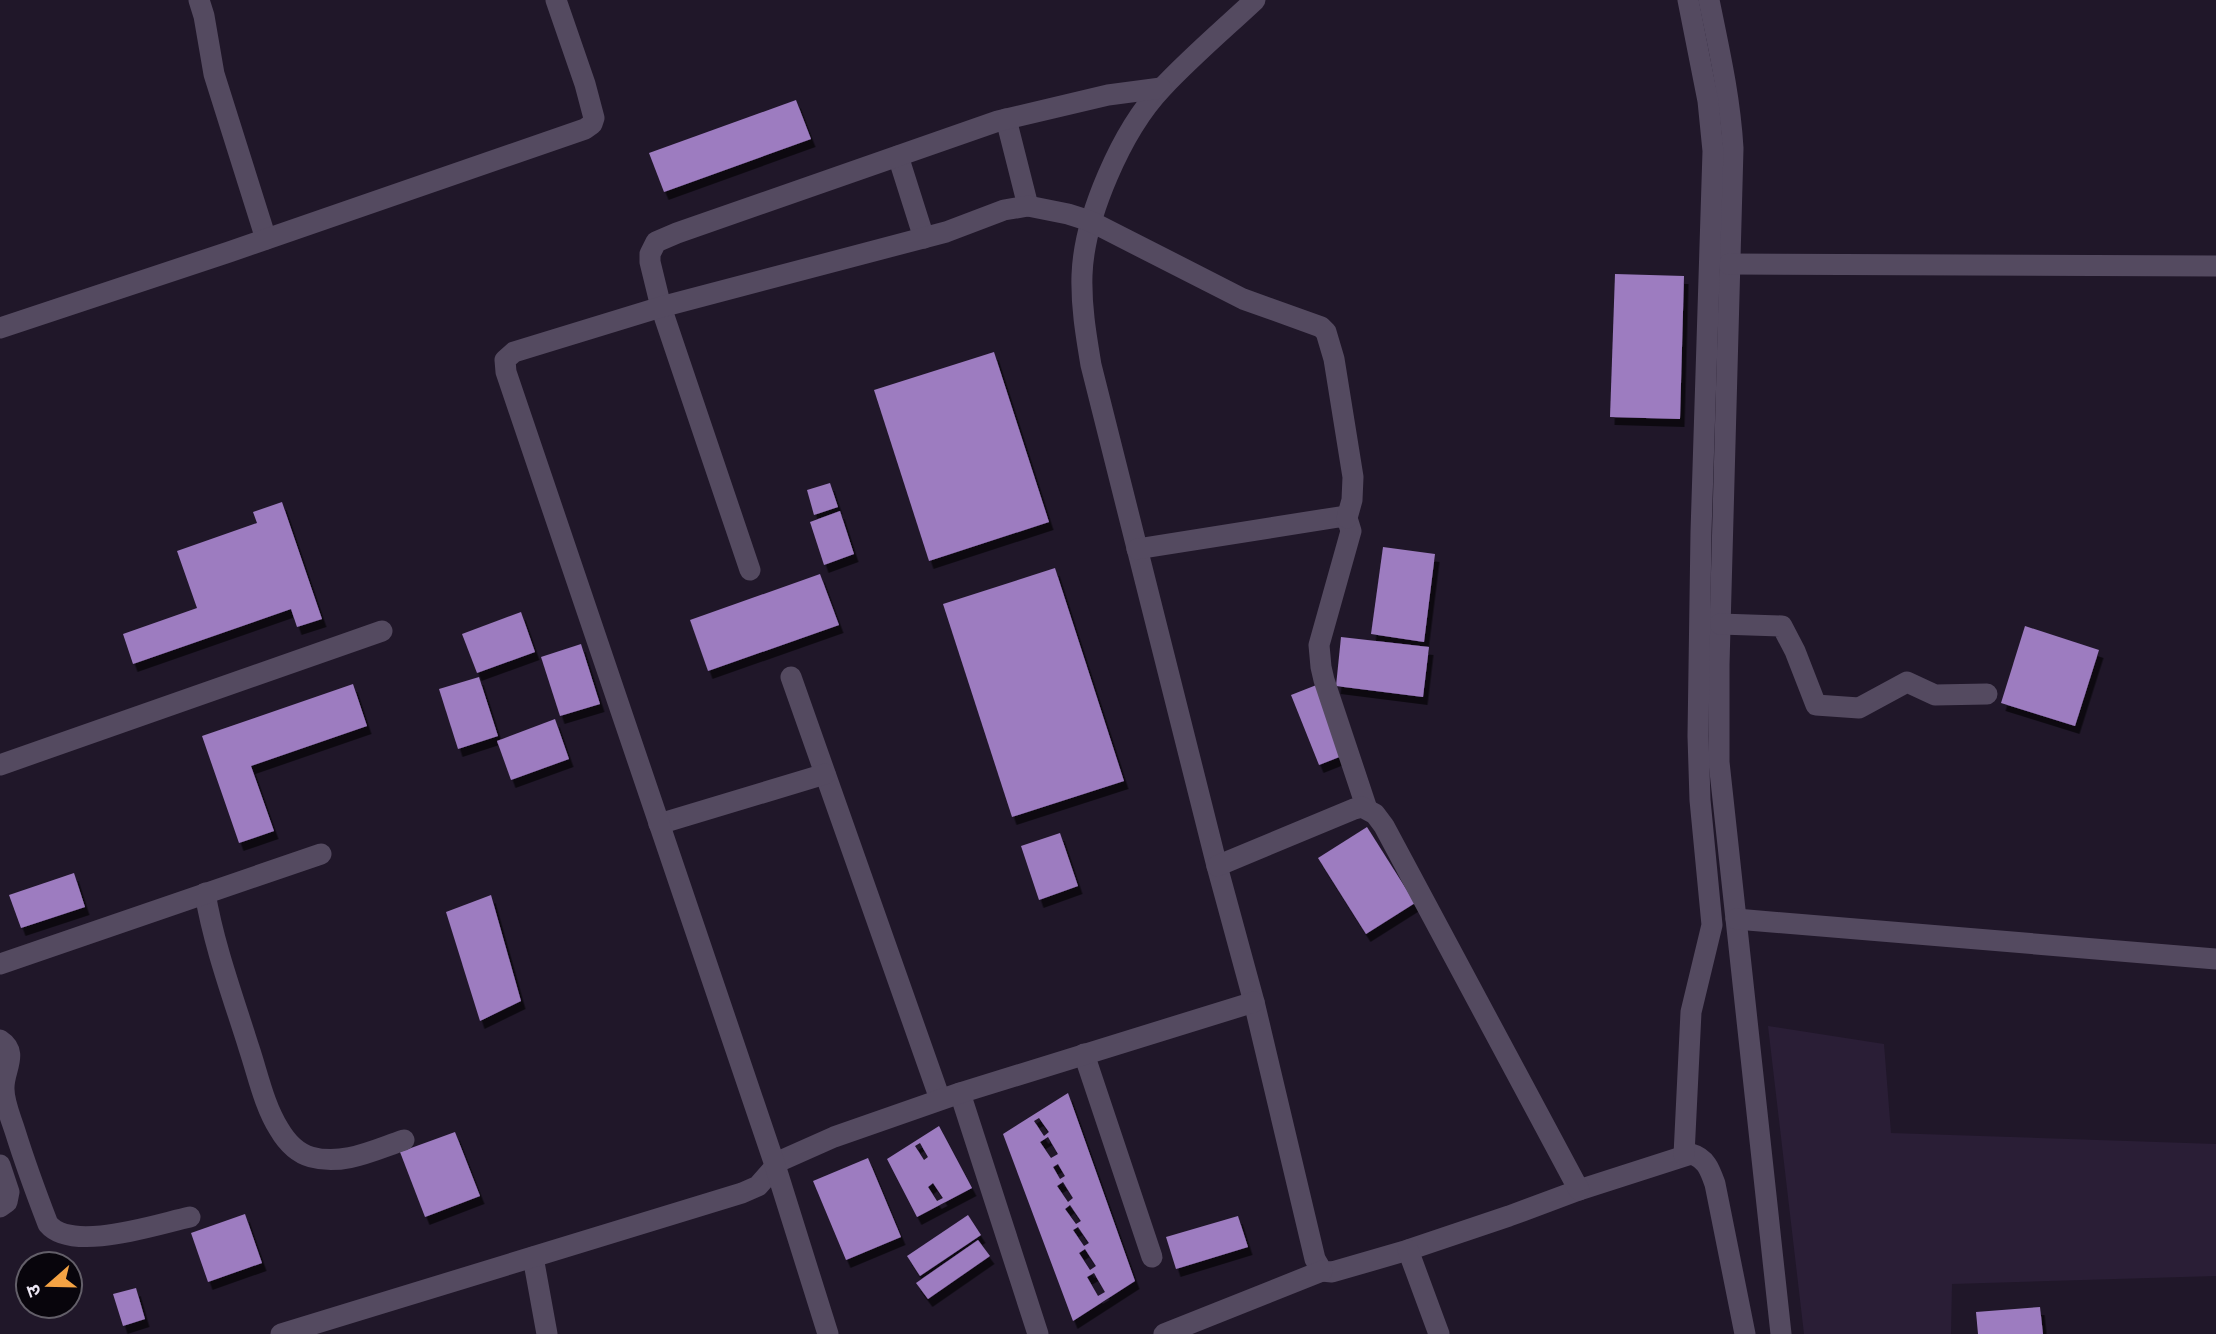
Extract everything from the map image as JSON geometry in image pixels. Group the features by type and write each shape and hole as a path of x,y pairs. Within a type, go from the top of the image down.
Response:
{"street":[{"path":"199,0 214,74 266,239"},
{"path":"0,328 585,129 592,124 594,118 556,0"},
{"path":"1255,0 1161,88 1142,113 1118,155 1090,221 1082,274 1083,321 1091,365 1217,866 1254,1002 1315,1259 1322,1270"},
{"path":"1684,1155 1691,1013 1712,925 1700,800 1698,736 1701,533 1713,151 1708,101 1688,0"},
{"path":"1709,0 1731,112 1733,148 1720,624 1719,762 1781,1334"},
{"path":"750,570 661,307 650,262 652,247 660,239 1006,119 1108,95 1161,88"},
{"path":"1006,119 1028,206"},
{"path":"898,156 924,238"},
{"path":"828,1334 775,1165 506,372 505,360 514,352 661,307 924,238 1004,210 1028,206 1090,221 1242,299 1321,327 1326,332 1334,359 1354,487 1347,518 1351,531 1319,645 1319,656 1324,680 1367,809"},
{"path":"1729,264 2216,266"},
{"path":"1137,550 1339,517 1347,518"},
{"path":"1720,624 1782,626 1816,705 1860,708 1907,682 1935,695 1987,694"},
{"path":"0,765 382,631"},
{"path":"791,677 825,774 950,1096 1038,1334"},
{"path":"659,824 825,774"},
{"path":"1217,866 1354,809 1362,807 1375,814 1384,826 1579,1190"},
{"path":"0,964 321,854"},
{"path":"205,893 209,918 225,974 262,1087 278,1128 287,1141 309,1157 336,1160 358,1156 404,1140"},
{"path":"1736,919 2216,959"},
{"path":"281,1334 755,1188 775,1165 790,1154 834,1137 950,1096 1254,1002"},
{"path":"0,1040 6,1044 10,1054 4,1081 6,1102 30,1179 53,1230 70,1237 100,1236 190,1217"},
{"path":"1084,1054 1152,1256"},
{"path":"1164,1334 1322,1270 1332,1272 1408,1250 1684,1155 1699,1157 1711,1172 1745,1334"},
{"path":"0,1165 9,1198 0,1207"},
{"path":"1408,1250 1439,1334"},
{"path":"533,1257 547,1334"}],"shaded area":[{"path":"1768,1026 1884,1044 1891,1133 2216,1144 2216,1276 1952,1284 1951,1334 1804,1334"}],"building":[{"path":"796,100 811,139 664,192 649,153"},
{"path":"1615,274 1684,276 1680,419 1610,417"},
{"path":"994,352 1049,522 929,561 874,390"},
{"path":"830,483 838,507 814,515 807,490"},
{"path":"282,502 322,619 297,627 291,609 133,664 123,634 197,608 177,551 257,523 253,512"},
{"path":"840,511 854,554 824,565 810,522"},
{"path":"1383,547 1435,554 1424,642 1371,634"},
{"path":"1055,568 1124,781 1012,817 943,604"},
{"path":"820,574 839,625 708,671 690,620"},
{"path":"521,612 535,652 477,673 462,634"},
{"path":"2025,626 2099,650 2075,726 2001,703"},
{"path":"1341,637 1429,647 1423,697 1336,686"},
{"path":"581,644 600,704 560,716 541,657"},
{"path":"479,677 498,736 458,749 439,689"},
{"path":"353,684 367,726 251,766 274,831 239,843 202,736"},
{"path":"1319,684 1347,754 1319,765 1291,695"},
{"path":"555,719 569,759 511,780 497,741"},
{"path":"1367,827 1415,903 1366,934 1318,858"},
{"path":"1060,833 1078,886 1039,900 1021,846"},
{"path":"74,873 85,907 21,928 9,895"},
{"path":"491,895 521,1001 480,1021 446,912"},
{"path":"1068,1093 1135,1281 1073,1321 1003,1134","holes":["1039,1118 1049,1132 1044,1136 1034,1121","1048,1137 1058,1154 1051,1158 1040,1142","1058,1164 1065,1176 1060,1179 1053,1167","1063,1182 1073,1198 1068,1202 1057,1186","1070,1205 1081,1221 1076,1224 1065,1209","1078,1227 1089,1243 1084,1246 1073,1230","1085,1249 1096,1266 1090,1270 1079,1253","1094,1273 1105,1292 1098,1296 1087,1277"]},
{"path":"939,1126 972,1188 917,1217 887,1159","holes":["920,1143 928,1157 924,1160 915,1146","933,1183 943,1198 937,1201 928,1187"]},
{"path":"455,1132 480,1196 425,1217 400,1152"},
{"path":"868,1158 901,1237 846,1260 813,1181"},
{"path":"245,1214 262,1263 208,1282 191,1233"},
{"path":"968,1215 981,1235 920,1276 907,1256"},
{"path":"1238,1216 1248,1247 1176,1269 1166,1237"},
{"path":"978,1240 990,1256 928,1299 916,1283"},
{"path":"136,1288 145,1319 123,1326 113,1294"},
{"path":"2040,1307 2043,1334 1978,1334 1976,1312"}]}
